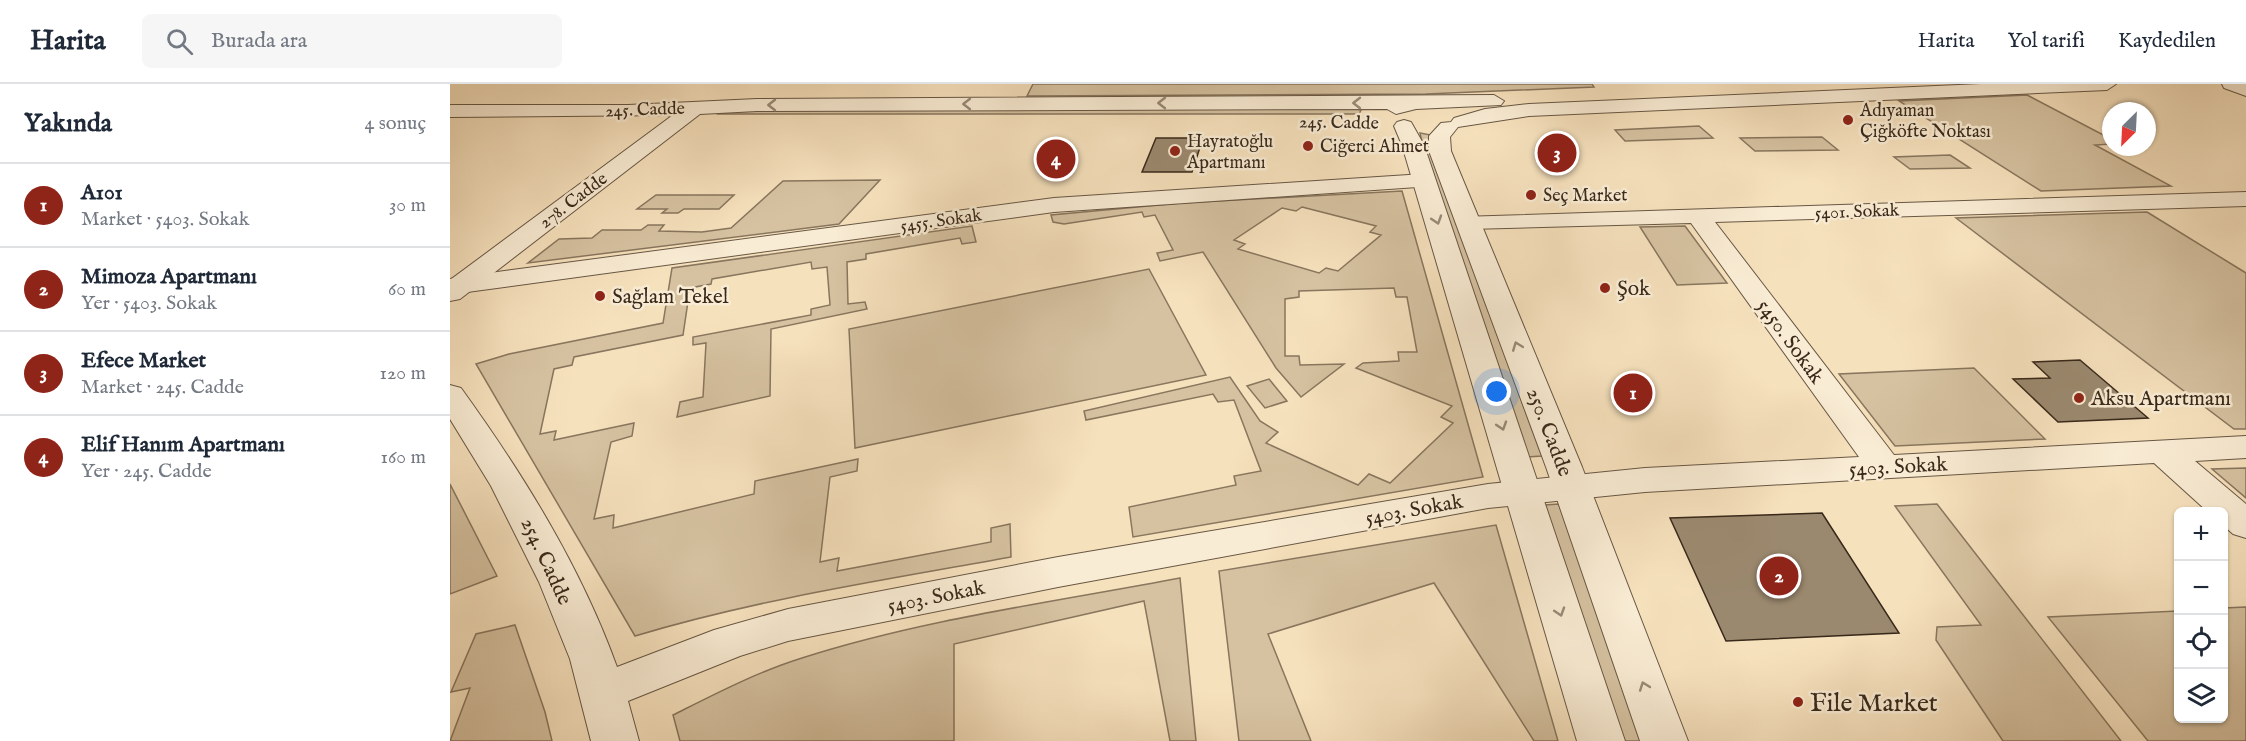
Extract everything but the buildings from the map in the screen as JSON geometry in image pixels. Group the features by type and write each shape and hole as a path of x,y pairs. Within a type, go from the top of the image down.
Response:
{"street":[{"name":"245. Cadde","path":"450,121 1358,121 1412,114 1619,96 1885,84"},
{"name":"245. Cadde","path":"1672,94 2107,84"},
{"path":"2231,84 2246,90"},
{"name":"245. Cadde","path":"450,111 628,111 696,107 1412,114 1426,129 1454,125 1507,112 1619,96"},
{"name":"278. Cadde","path":"455,289 696,107"},
{"path":"1412,114 1458,109 1463,113 1454,125"},
{"name":"250. Cadde","path":"1412,114 1411,138 1601,741"},
{"name":"250. Cadde","path":"1454,125 1439,136 1438,143 1571,486 1664,741"},
{"name":"5455. Sokak","path":"455,289 1054,205 1195,194 1424,181"},
{"name":"5401. Sokak","path":"1469,222 2246,199"},
{"name":"5450. Sokak","path":"1698,216 1884,466"},
{"name":"254. Cadde","path":"450,395 477,432 528,518 588,649 615,741"},
{"name":"5403. Sokak","path":"602,692 729,642 789,625 1058,572 1522,493 1571,486 1884,466 2246,447"},
{"path":"2162,451 2246,525"}],"shaded area":[{"path":"1033,84 1592,84 1594,87 1426,94 1027,96"},
{"path":"2027,95 2102,134 2102,145 2095,145 2102,149 2102,156 2115,156 2171,186 2041,191 1899,101"},
{"path":"1353,108 1361,110 1359,114 718,114 722,110"},
{"path":"1699,126 1713,138 1625,141 1615,130"},
{"path":"1420,133 1431,135 1430,152 1542,456 1527,457 1424,152"},
{"path":"1822,137 1838,150 1755,151 1740,138"},
{"path":"1950,155 1970,168 1910,169 1894,157"},
{"path":"880,180 839,224 528,263 559,239 592,238 602,230 641,230 648,225 664,225 659,231 702,232 731,228 783,181"},
{"path":"1402,191 1483,477 1133,537 1129,507 1236,485 1234,476 1261,471 1234,400 1218,402 1213,394 1086,420 1084,411 1230,377 1260,421 1278,432 1266,443 1358,485 1369,474 1390,483 1453,423 1441,417 1452,406 1356,368 1363,363 1399,361 1398,352 1417,352 1407,297 1396,297 1394,288 1299,291 1299,297 1285,299 1285,356 1299,356 1300,365 1344,364 1301,397 1276,368 1203,252 1160,261 1157,253 1173,250 1155,215 1144,217 1142,212 1064,224 1053,222 1051,215 1181,203","holes":["1302,207 1376,226 1370,232 1381,235 1338,271 1326,268 1319,273 1238,249 1245,244 1234,240 1282,208 1296,211"]},
{"path":"656,195 734,195 719,209 684,209 678,213 662,213 667,209 637,209"},
{"path":"2147,212 2246,273 2246,429 2234,429 1956,218"},
{"path":"972,226 976,242 962,244 960,238 866,254 866,259 847,262 848,304 865,302 867,309 771,329 770,396 677,417 680,402 703,397 706,343 693,345 693,337 811,315 811,309 830,305 827,267 812,269 811,262 712,279 711,284 690,288 683,335 574,357 572,365 554,369 540,434 556,431 554,440 634,423 632,436 611,442 594,519 614,515 613,528 754,494 755,481 858,459 857,471 830,477 820,562 839,558 837,571 991,542 991,528 1010,524 1011,557 775,601 635,636 476,364 509,354 663,323 672,268"},
{"path":"1685,226 1727,283 1677,285 1640,227"},
{"path":"1149,269 1206,375 855,448 849,329"},
{"path":"1974,368 2045,439 1895,446 1839,374"},
{"path":"1269,379 1287,401 1265,408 1247,386"},
{"path":"2246,468 2246,498 2212,469"},
{"path":"450,484 497,576 450,594"},
{"path":"1559,504 1642,741 1623,741 1545,505"},
{"path":"1937,504 2121,741 2003,741 1936,640 1937,627 1981,625 1895,506"},
{"path":"1496,525 1558,741 1534,741 1434,583 1268,634 1311,741 1239,741 1219,571"},
{"path":"1180,578 1196,741 1170,741 1144,601 954,644 954,741 680,741 673,715 720,691 802,658 848,644 942,622"},
{"path":"2246,607 2246,741 2148,741 2048,617 2174,611 2174,723 2228,723 2228,608"},
{"path":"515,625 545,712 552,741 450,741 470,688 451,692 476,634"}],"place":[{"name":"Adıyaman Çiğköfte Noktası","path":"1848,120"},
{"name":"Ciğerci Ahmet","path":"1308,146"},
{"name":"Hayratoğlu Apartmanı","path":"1175,151"},
{"name":"Efece Market","path":"1557,153"},
{"name":"Elif Hanım Apartmanı","path":"1056,159"},
{"name":"Seç Market","path":"1531,195"},
{"name":"Şok","path":"1605,288"},
{"name":"Sağlam Tekel","path":"600,296"},
{"name":"A101","path":"1633,393"},
{"name":"Aksu Apartmanı","path":"2079,398"},
{"name":"Mimoza Apartmanı","path":"1779,576"},
{"name":"File Market","path":"1798,702"}]}
